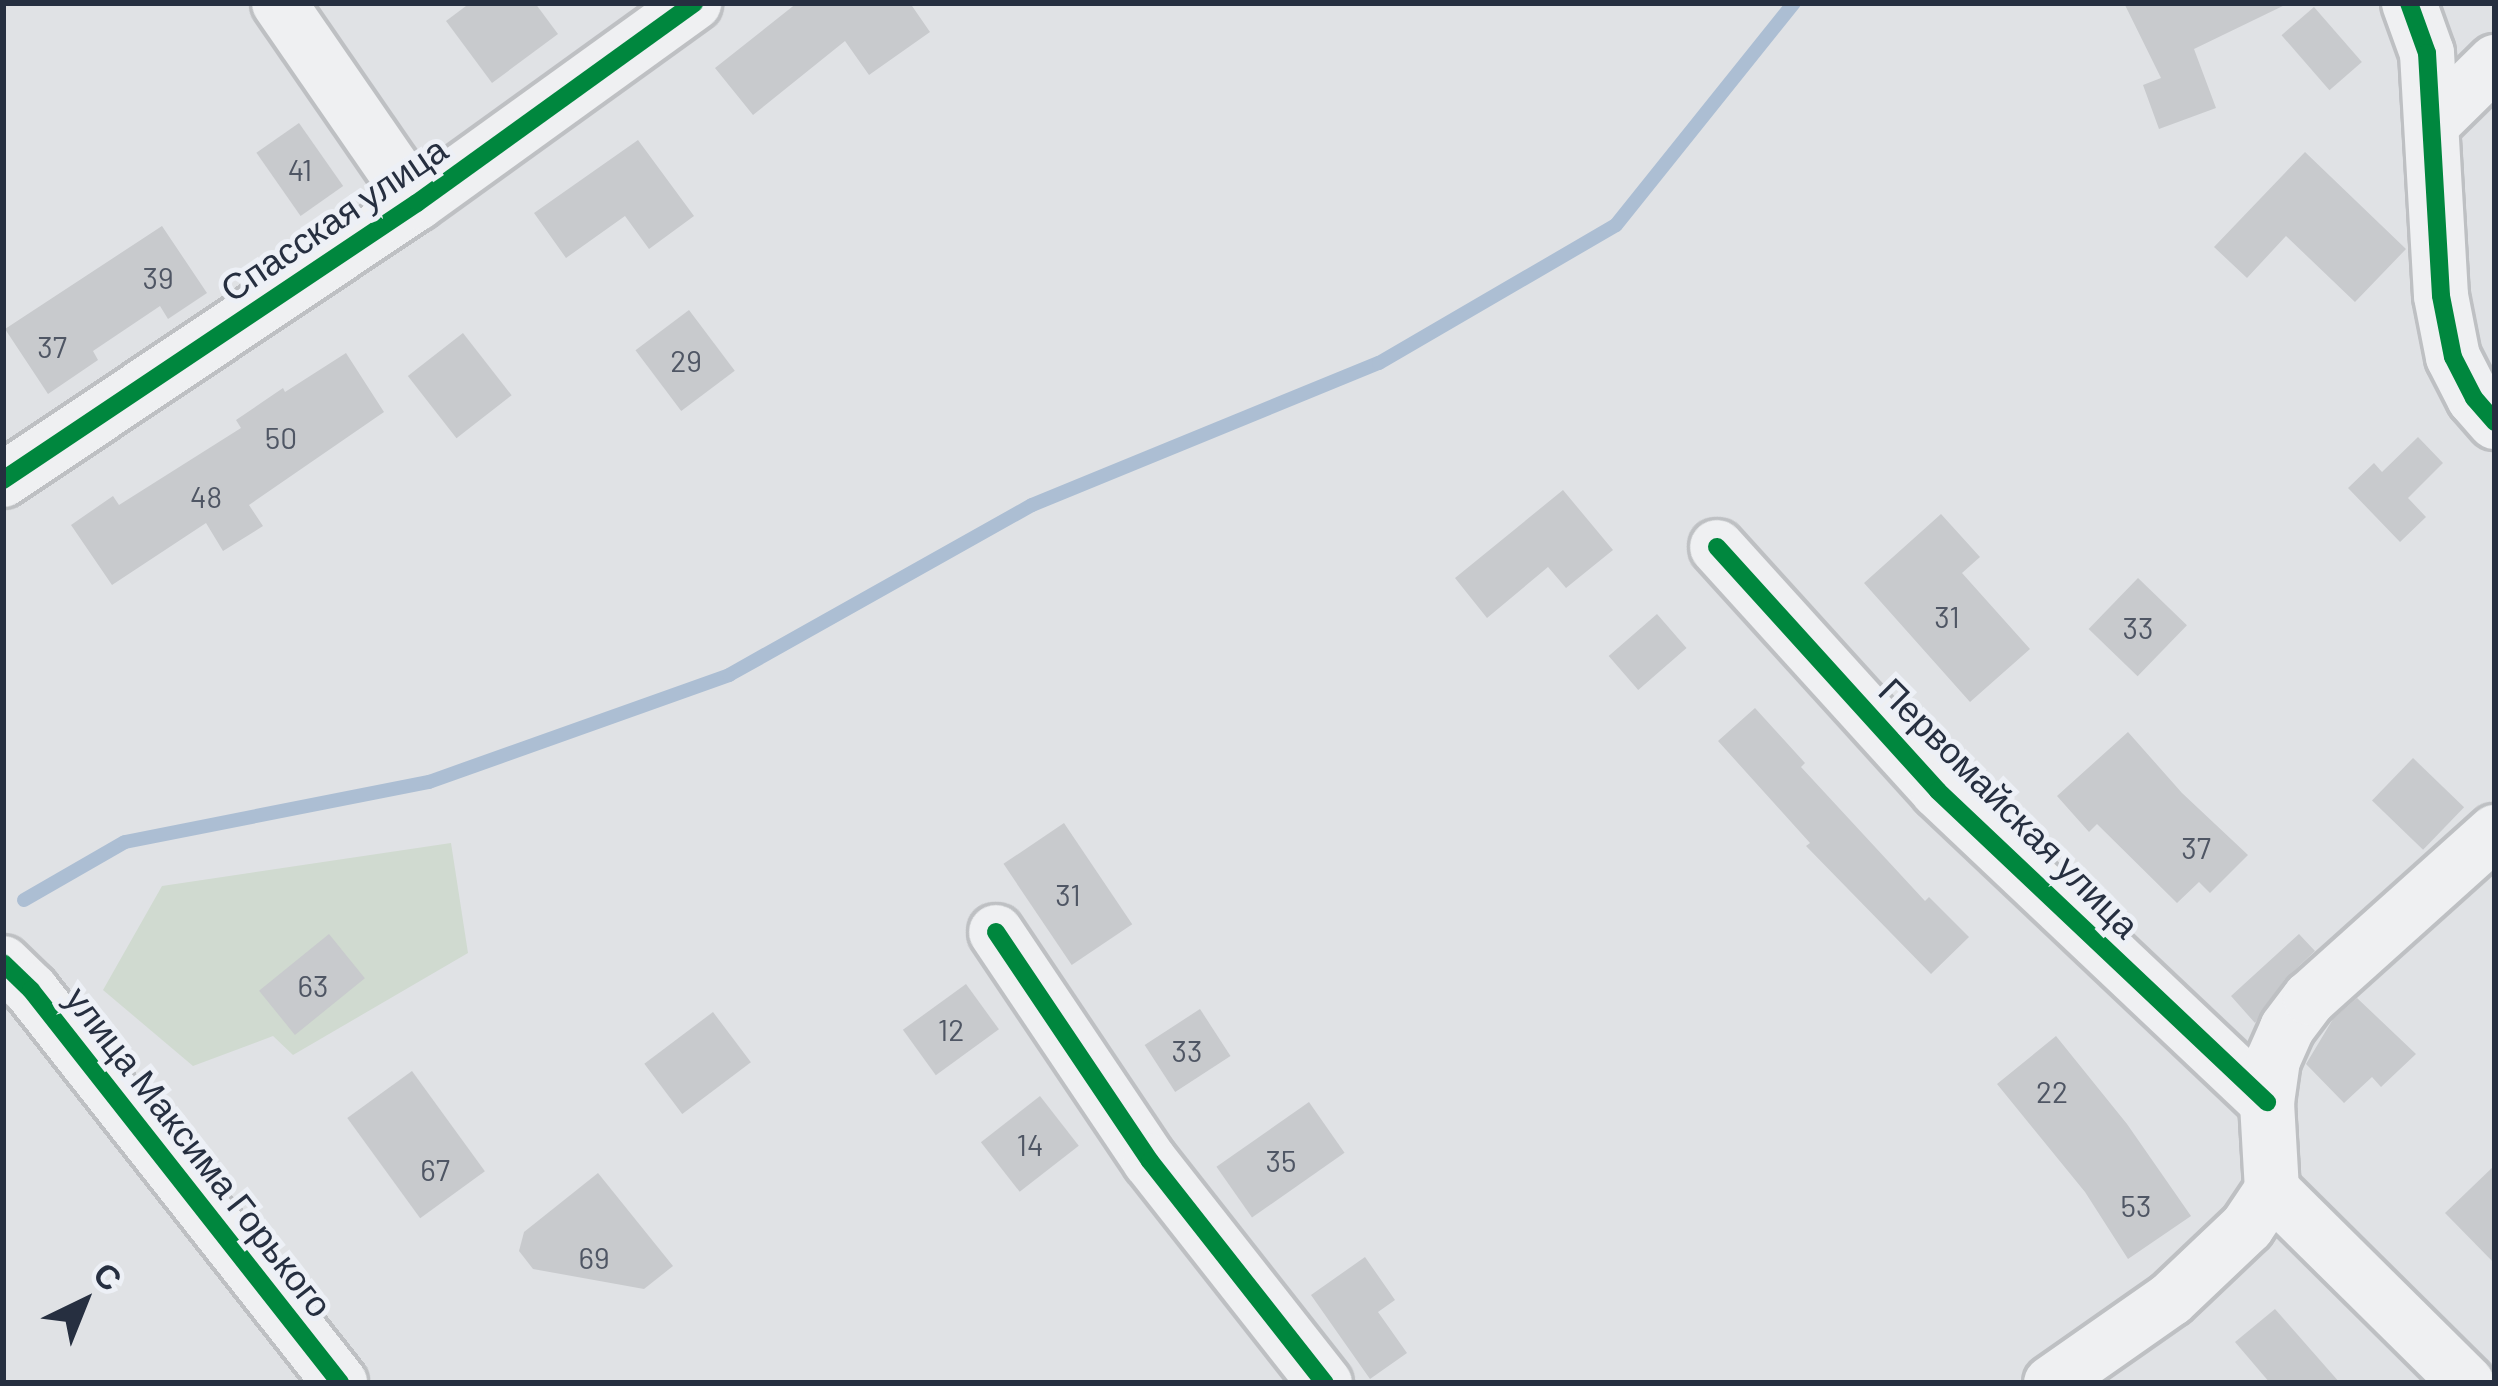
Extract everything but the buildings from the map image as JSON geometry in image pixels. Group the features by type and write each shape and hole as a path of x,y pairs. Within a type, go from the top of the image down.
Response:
{"street":[{"path":"279,3 417,203"},
{"name":"Спасская улица","path":"3,480 417,203 694,3"},
{"path":"2409,3 2427,53 2441,296 2453,357 2474,398 2495,422"},
{"path":"2434,122 2495,62"},
{"name":"Первомайская улица","path":"1717,547 1938,791 2267,1102"},
{"path":"2050,1383 2212,1265 2272,1190 2267,1102 2273,1060 2287,1028 2310,998 2495,832"},
{"path":"996,932 1150,1161 1325,1383"},
{"name":"улица Максима Горького","path":"3,964 31,990 340,1383"},
{"path":"2272,1190 2467,1383"}],"shaded area":[{"path":"451,843 468,953 293,1055 273,1036 193,1066 103,990 162,886"}],"waterway":[{"path":"24,900 125,842 429,782 729,675 1032,505 1379,363 1616,225 1794,3"}],"cycle path":[{"path":"3,480 417,203 694,3"},
{"path":"2409,3 2427,53 2441,296 2453,357 2474,398 2495,422"},
{"path":"1717,547 1938,791 2267,1102"},
{"path":"996,932 1150,1161 1325,1383"},
{"path":"3,963 31,990 340,1383"}]}
